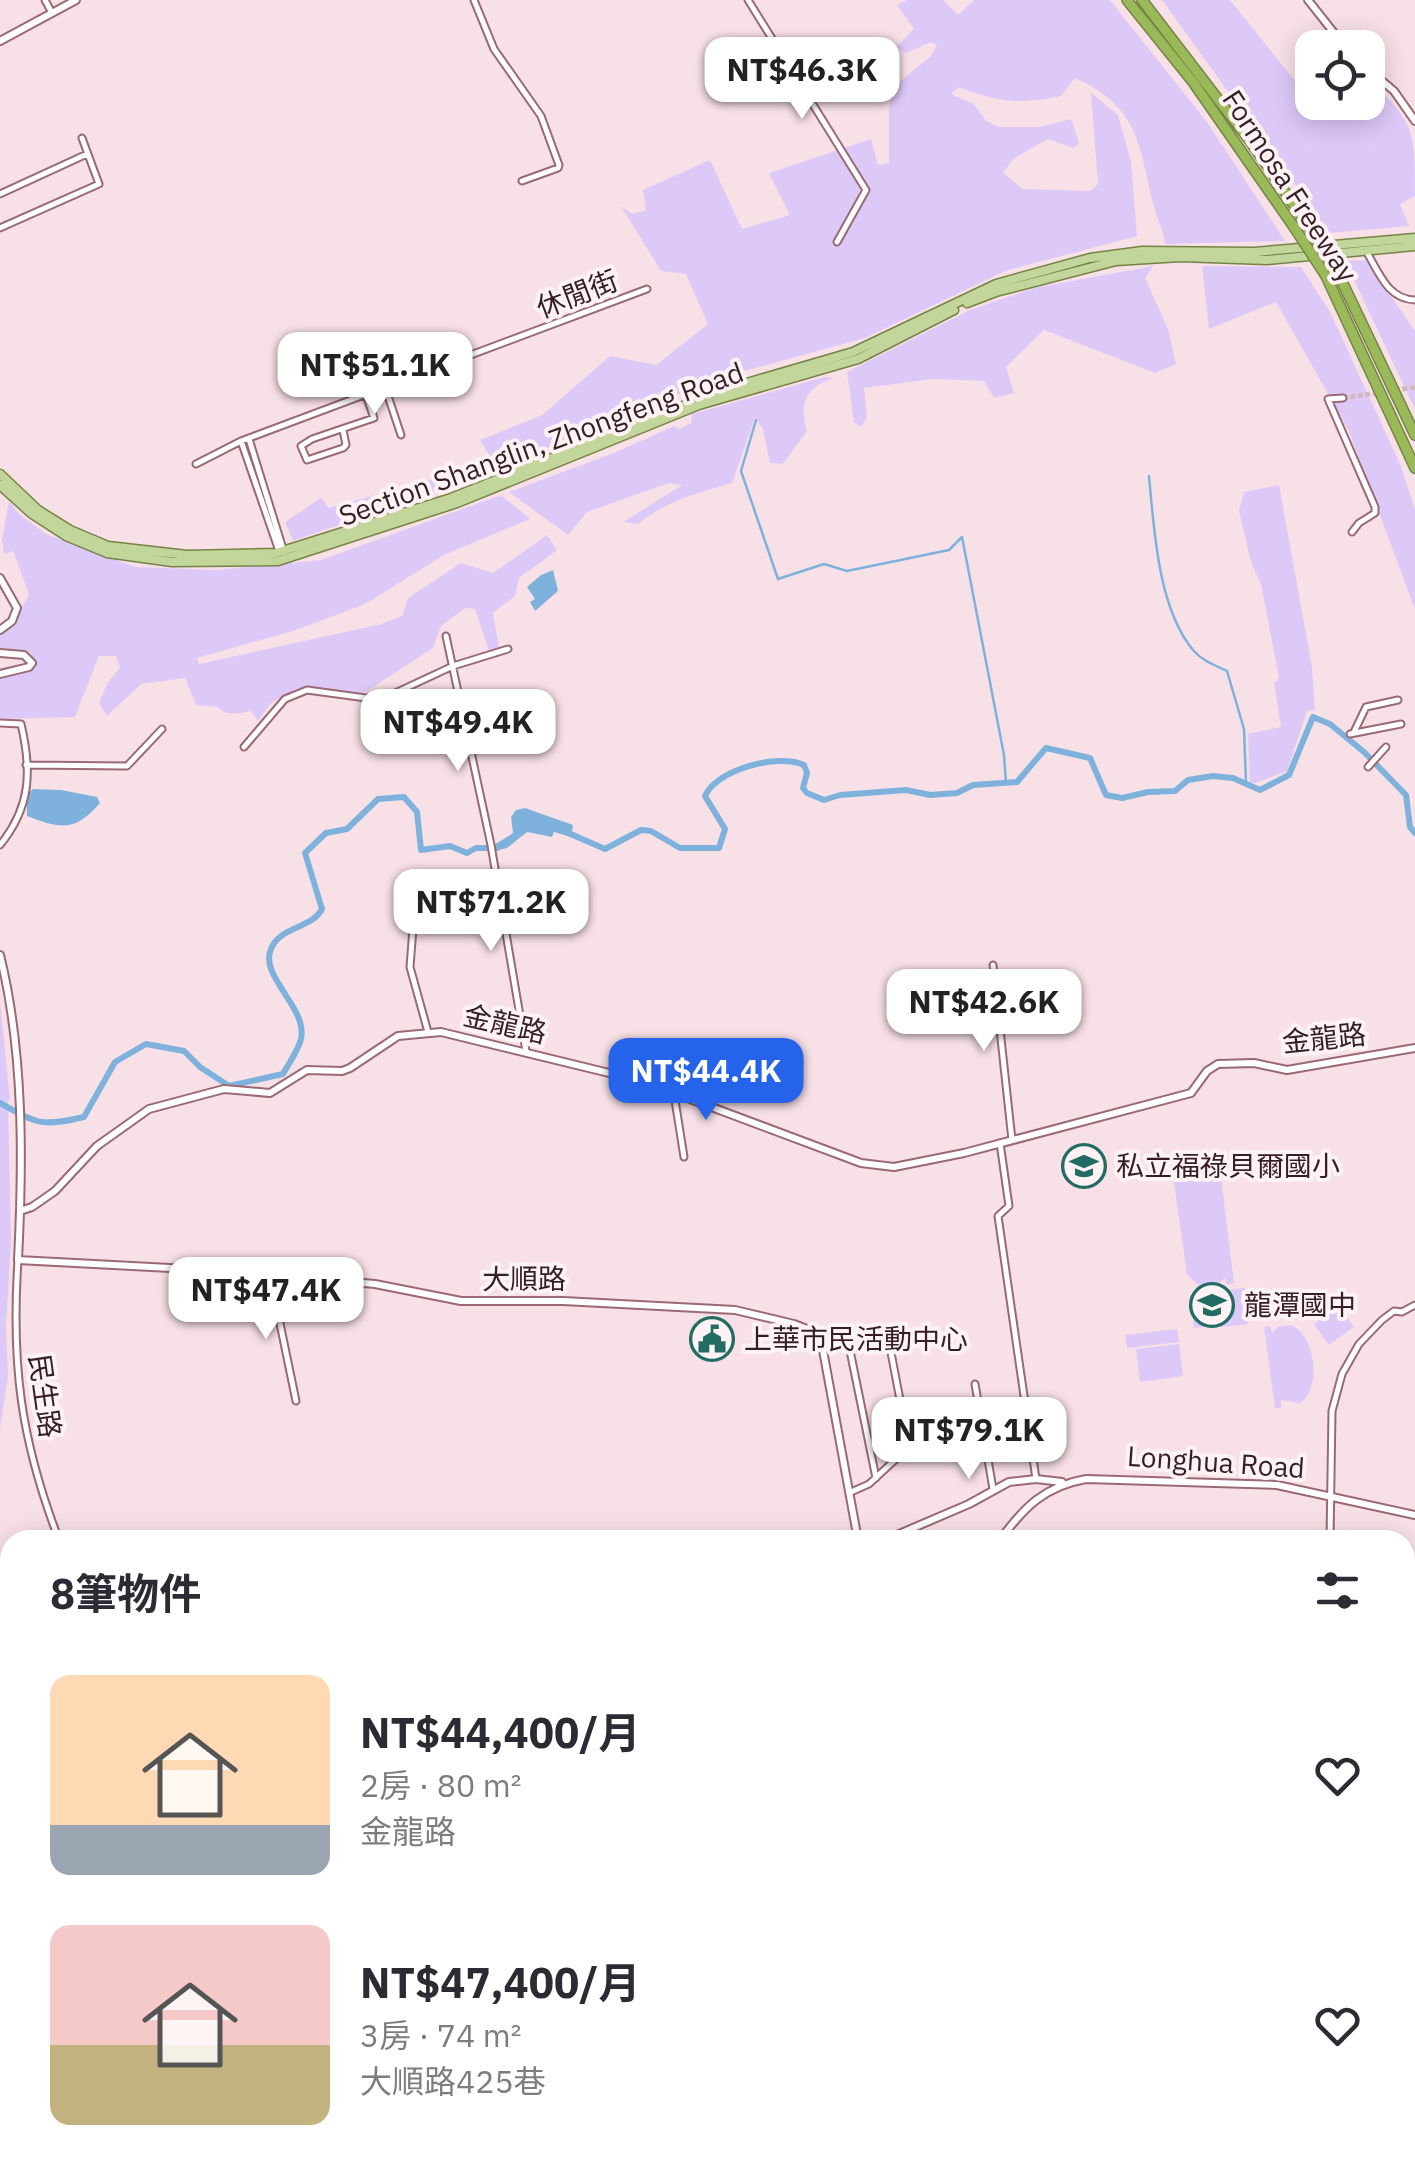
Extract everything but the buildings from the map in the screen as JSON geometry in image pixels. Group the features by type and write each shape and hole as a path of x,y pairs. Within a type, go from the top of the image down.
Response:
{"highway":[{"name":"Formosa Freeway","path":"1127,0 1194,82 1326,276 1415,468"},
{"name":"Formosa Freeway","path":"1142,0 1250,141 1307,224 1337,272 1415,436"}],"main road":[{"name":"Section Shanglin, Zhongfeng Road","path":"282,554 451,498 722,390 853,352 1016,278 1090,258 1142,251 1254,252 1415,238"},
{"name":"Section Shanglin, Zhongfeng Road","path":"0,474 2,487 35,512 108,546 171,558 282,554 457,502 698,406 858,360 962,305 996,292 1140,258 1267,260 1415,246"}],"street":[{"path":"45,0 52,13"},
{"path":"0,41 76,0"},
{"path":"474,0 494,49 540,116 558,165 522,181"},
{"path":"748,0 866,190 837,242"},
{"path":"1308,0 1332,30"},
{"path":"1385,83 1415,121"},
{"path":"0,228 100,184 82,138"},
{"path":"0,194 87,154"},
{"path":"1366,251 1390,291 1415,300"},
{"name":"休閒街","path":"196,464 241,441 647,288"},
{"path":"385,387 401,435"},
{"path":"343,430 343,448 307,460 301,446 312,439 374,418 366,394"},
{"path":"1343,398 1328,399 1375,514 1359,522 1352,532"},
{"path":"249,438 282,554"},
{"path":"241,441 282,554"},
{"path":"0,578 17,608 12,621 0,630"},
{"path":"446,636 491,848 526,1051"},
{"path":"244,747 285,699 307,690 366,698 393,694 453,666 508,649"},
{"path":"0,653 24,655 32,663 0,674"},
{"path":"1398,700 1366,707 1352,733 1401,724"},
{"path":"0,722 21,724 27,790 21,816 0,845"},
{"path":"26,765 128,766 162,729"},
{"path":"1369,767 1386,747"},
{"path":"418,908 409,905 407,909 413,928 409,962 428,1032"},
{"name":"民生路","path":"0,956 8,990 21,1100 16,1371 35,1478 55,1530"},
{"path":"993,965 1012,1140"},
{"name":"金龍路","path":"20,1211 49,1196 97,1146 149,1109 224,1088 270,1092 302,1072 342,1071 398,1036 428,1032 526,1051 674,1091 802,1142 881,1166 902,1166 1000,1143 1191,1093 1207,1070 1218,1064 1254,1063 1287,1070 1415,1048"},
{"path":"674,1091 684,1158"},
{"path":"1000,1143 1009,1206 998,1216 1036,1479"},
{"name":"大順路","path":"18,1260 375,1284 461,1302 563,1301 716,1309 794,1324 820,1334 857,1530"},
{"path":"270,1275 296,1401"},
{"path":"1331,1530 1332,1411 1342,1374 1359,1344 1382,1320 1394,1311 1415,1305"},
{"path":"846,1331 876,1478"},
{"path":"851,1492 876,1478 909,1446 889,1342"},
{"path":"976,1384 993,1489"},
{"name":"Longhua Road","path":"908,1530 1010,1482 1036,1479 1277,1484 1415,1515"},
{"path":"1008,1530 1028,1504 1064,1482"}],"shaded area":[{"path":"907,0 943,0 958,15 974,0 1110,0 1207,122 1285,241 1165,244 1135,134 1114,103 1075,78 1061,96 1020,101 997,99 958,87 951,94 974,104 986,121 999,127 1039,127 1071,119 1079,143 1073,148 1048,139 1013,159 1003,173 1023,189 1090,191 1098,184 1091,93 1118,115 1131,162 1137,236 1005,271 865,338 730,375 499,469 293,541 285,522 321,498 329,508 461,471 489,455 480,440 542,415 610,356 656,365 708,324 686,274 661,271 621,206 632,214 646,210 643,190 710,160 742,229 790,215 769,173 871,139 878,165 889,163 892,88 931,56 937,45 931,42 906,53 896,47 914,29 897,5"},
{"path":"1162,0 1230,0 1295,81 1295,120 1385,120 1385,96 1404,118 1414,156 1415,196 1400,204 1409,226 1330,233"},
{"path":"1366,260 1415,331 1415,409 1345,261"},
{"path":"1153,266 1145,278 1168,329 1176,364 1155,373 1044,330 1006,367 1014,393 994,398 984,381 933,379 864,388 867,417 861,427 854,423 847,372 970,310 1034,288"},
{"path":"1202,266 1301,267 1330,312 1401,466 1415,510 1415,610 1349,431 1276,302 1209,329"},
{"path":"825,377 834,378 816,386 807,397 807,431 783,464 770,463 763,429 755,417 732,483 671,504 638,524 623,522 682,485 669,483 587,512 568,535 509,492 674,426 679,429 691,423 692,414"},
{"path":"1279,485 1312,667 1315,710 1307,711 1287,771 1255,783 1250,782 1248,734 1281,727 1274,683 1279,678 1261,584 1251,562 1239,511 1244,492"},
{"path":"501,495 530,519 444,555 365,604 296,630 197,658 199,664 381,624 402,616 408,598 461,563 493,573 547,535 557,550 519,578 515,596 493,613 499,647 490,654 475,609 465,608 441,626 433,648 367,691 352,695 298,688 271,703 258,721 251,711 229,713 218,707 196,705 185,678 141,684 107,716 99,703 120,667 116,656 99,656 75,717 0,719 0,676 32,665 30,652 0,648 0,628 21,609 29,594 13,551 4,554 2,540 9,501 19,514 46,534 136,567 216,570 321,560"},
{"path":"0,1001 10,1100 11,1242 6,1328 8,1377 0,1429"},
{"path":"1219,1160 1234,1283 1227,1285 1225,1278 1205,1286 1187,1274 1174,1183 1191,1164 1200,1161 1213,1167 1213,1161"},
{"path":"1245,1288 1248,1324 1221,1327 1218,1291"},
{"path":"1214,1293 1218,1325 1194,1328 1190,1296"},
{"path":"1339,1306 1354,1327 1329,1345 1314,1324"},
{"path":"1291,1325 1311,1350 1311,1386 1300,1403 1281,1400 1281,1408 1275,1408 1264,1327 1270,1326 1272,1333 1278,1327"},
{"path":"1177,1329 1179,1342 1127,1348 1125,1335"},
{"path":"1179,1344 1183,1376 1140,1382 1136,1349"}],"water":[{"path":"553,570 558,591 535,611 530,602 535,599 527,587"},
{"path":"33,789 97,797 100,803 75,823 49,824 27,816 27,794"},
{"path":"525,808 573,825 571,837 554,832 552,837 527,832 507,848 494,851 494,845 513,833 511,817 516,810"}],"waterway":[{"path":"756,420 741,471 778,579 824,564 847,571 949,550 962,537 1006,783"},
{"path":"1149,476 1156,543 1172,613 1193,650 1227,671 1244,729 1246,783"},
{"path":"566,832 605,849 641,830 651,831 680,848 719,848 725,829 705,796 712,786 735,771 780,761 804,765 807,773 803,788 824,800 840,795 906,790 930,795 957,793 973,785 1017,782 1046,748 1090,758 1106,795 1122,798 1175,791 1188,780 1213,776 1233,778 1260,790 1289,775 1313,717 1330,724 1364,752 1406,795 1410,827 1415,833"},
{"path":"0,1103 40,1122 84,1117 115,1062 146,1044 184,1051 229,1086 283,1074 300,1043 301,1028 269,962 270,952 280,937 310,921 322,909 305,853 326,833 347,829 378,799 404,797 417,812 421,850 450,846 467,853 476,848 497,848"}],"tunnel":[{"path":"1343,398 1415,387"}],"place":[{"name":"私立福祿貝爾國小","path":"1084,1166"},
{"name":"龍潭國中","path":"1212,1305"},
{"name":"上華市民活動中心","path":"712,1339"}]}
